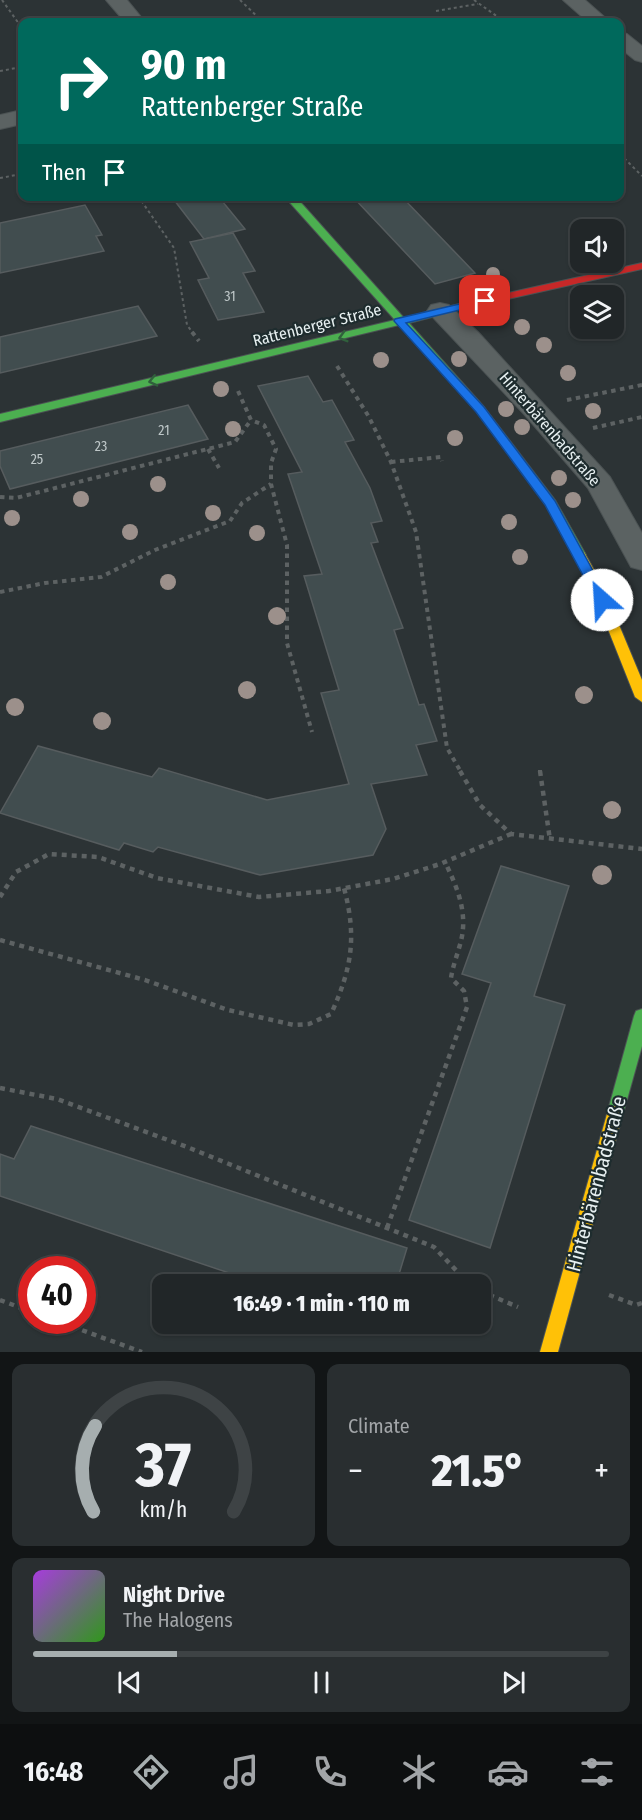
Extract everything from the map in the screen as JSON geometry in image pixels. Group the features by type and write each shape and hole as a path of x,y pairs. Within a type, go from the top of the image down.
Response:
{"street":[{"path":"116,0 132,18"},
{"path":"573,0 595,18"},
{"path":"624,41 642,56"},
{"path":"0,122 18,118"},
{"path":"293,201 480,409 551,503 596,584 642,698"},
{"name":"Rattenberger Straße","path":"0,418 322,342 440,311 642,266"},
{"name":"Hinterbärenbadstraße","path":"440,311 469,338 534,408 600,484 642,560"},
{"name":"Hinterbärenbadstraße","path":"549,1352 642,1016"}],"path":[{"path":"2,0 18,22"},
{"path":"240,0 259,18"},
{"path":"474,0 499,18"},
{"path":"436,11 478,4"},
{"path":"0,71 18,68"},
{"path":"624,158 642,176"},
{"path":"0,178 18,175"},
{"path":"141,201 174,248 187,325 221,365 251,420 264,425 276,449 271,463 271,484 287,545 287,643 312,732"},
{"path":"322,342 369,417 391,462 416,532 447,748 480,805 511,834"},
{"path":"534,408 642,384"},
{"path":"558,435 642,417"},
{"path":"0,497 16,498 235,442 251,420"},
{"path":"208,449 219,468"},
{"path":"391,462 441,457 442,460"},
{"path":"0,592 45,583 101,577 155,550 230,521 242,503 271,484"},
{"path":"540,770 550,840"},
{"path":"0,897 16,872 48,854 98,857 157,878 260,897 344,888 393,879 445,862 511,834 642,849"},
{"path":"387,1228 468,1007 464,991 451,978 463,933 463,902 445,862"},
{"path":"0,940 145,980 228,1010 294,1025 309,1024 331,1014 350,965 354,937 350,908 344,888"},
{"path":"0,1088 68,1103 187,1147 434,1247 460,1274"},
{"path":"0,1300 18,1307"},
{"path":"92,1334 142,1352"}],"building":[{"path":"175,201 222,201 245,229 204,239"},
{"path":"357,201 406,201 475,273 435,284"},
{"path":"85,205 102,235 96,236 104,251 0,273 0,223"},
{"path":"233,233 255,271 243,273 264,312 218,320 198,280 209,278 190,242"},
{"path":"138,306 157,336 0,373 0,337"},
{"path":"308,376 323,402 332,400 354,440 345,442 370,488 382,521 371,523 378,542 371,543 403,628 394,630 419,705 424,704 437,741 416,745 427,775 371,784 386,829 373,855 260,875 158,847 153,852 124,843 119,850 0,813 38,746 152,777 159,768 267,800 349,784 321,693 339,690 304,576 322,574 288,474 302,472 258,386"},
{"path":"188,405 208,439 10,489 0,466 0,451"},
{"path":"501,866 569,886 534,996 565,1005 490,1248 409,1220 491,983 462,974"},
{"path":"31,1126 407,1248 399,1274 232,1274 0,1196 0,1154 14,1159"}],"traffic: fast":[{"path":"293,201 480,409 551,503 580,555"},
{"path":"0,418 322,342 459,307"},
{"path":"615,1114 642,1016"}],"traffic: slow":[{"path":"580,555 596,584 642,697"},
{"path":"549,1352 615,1114"}],"traffic: jam":[{"path":"459,307 642,266"}],"route":[{"path":"485,301 399,321 480,409 551,503 596,584 602,600"}]}
